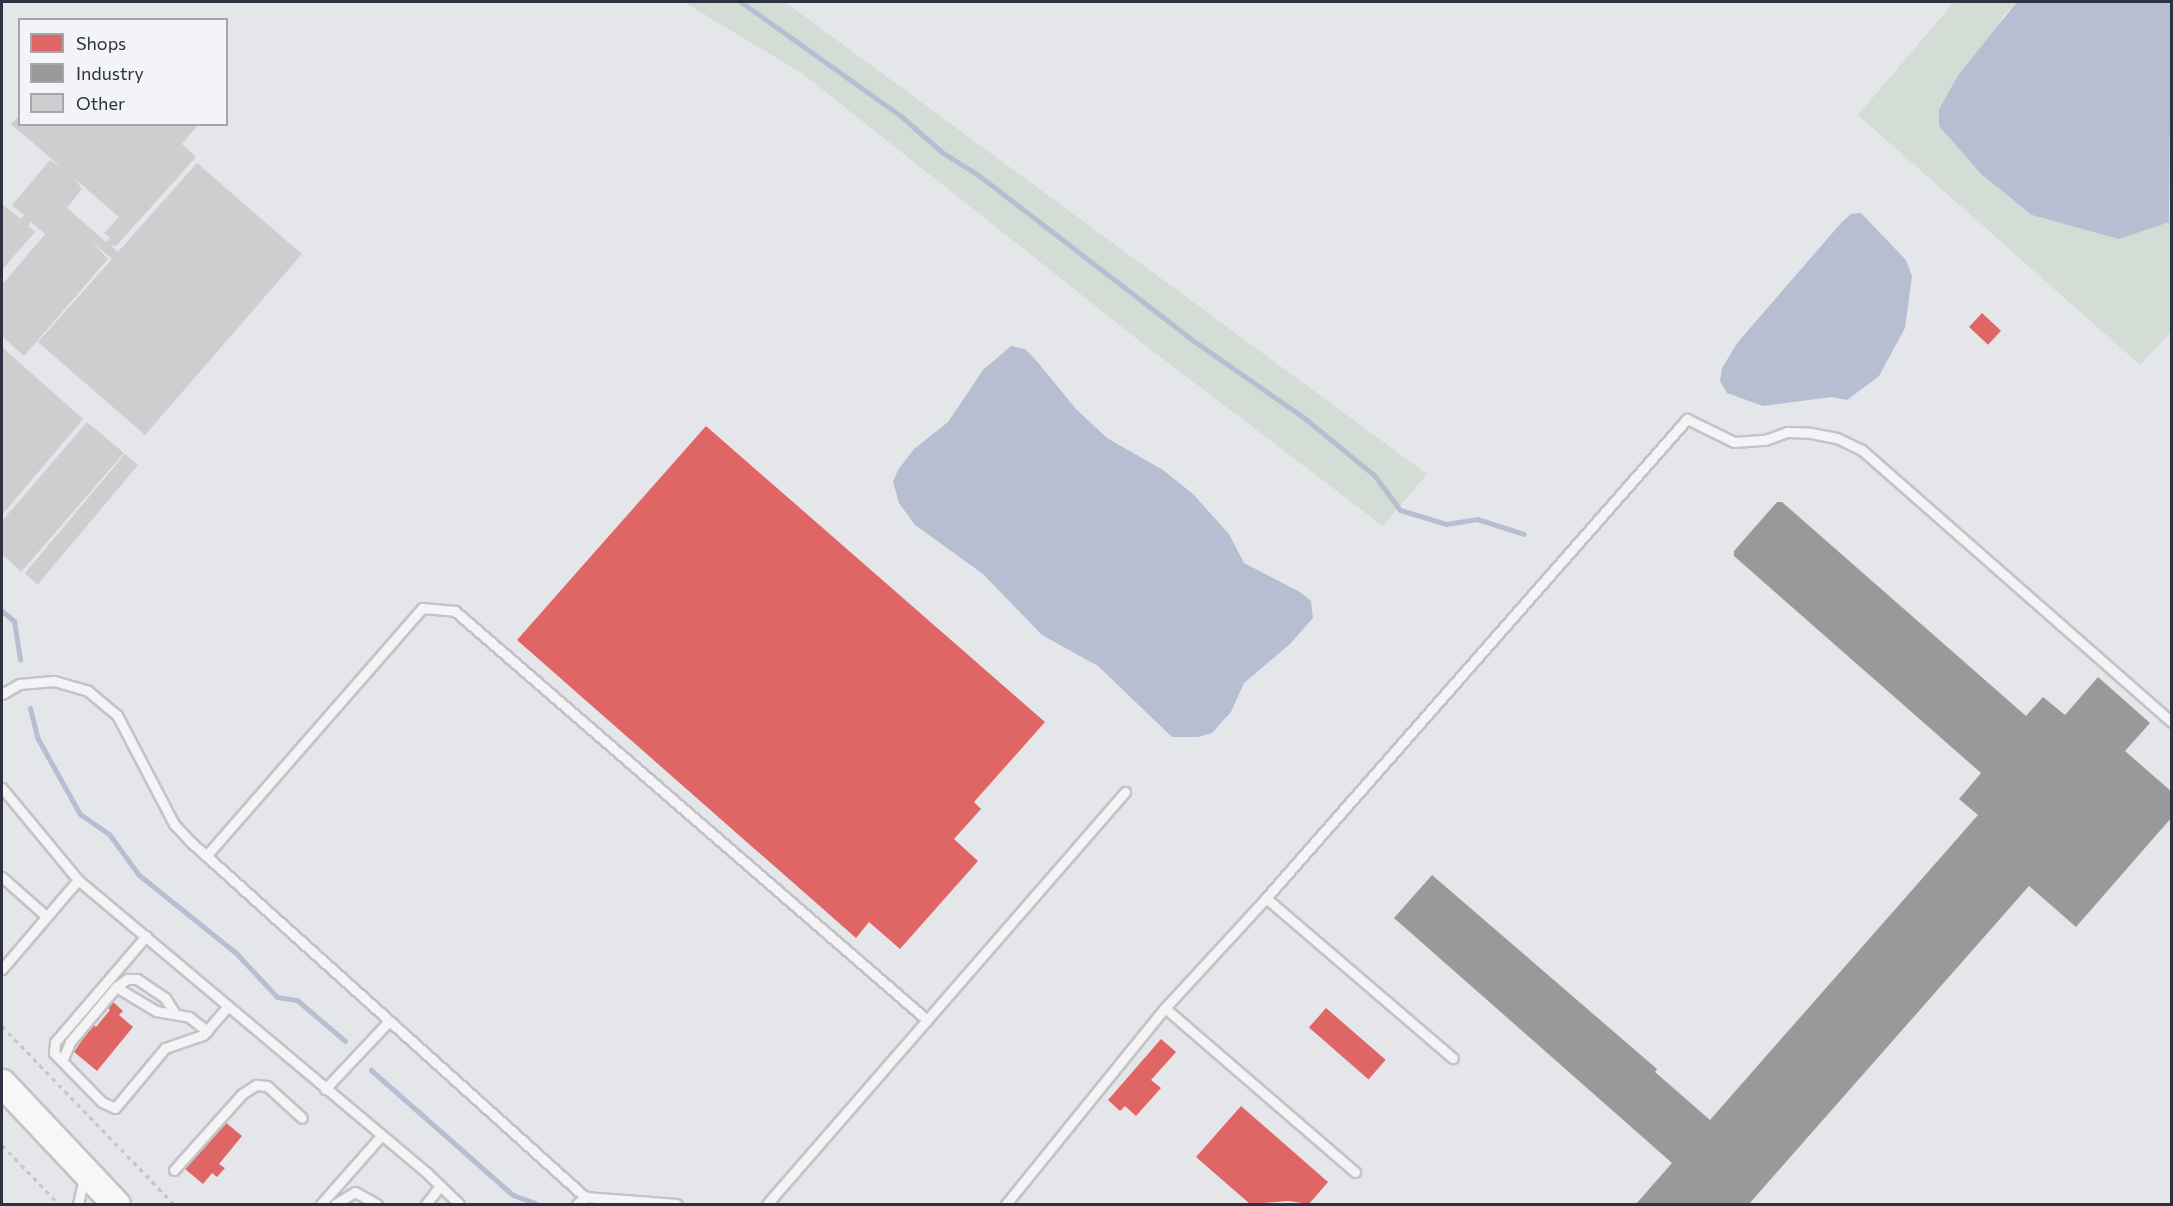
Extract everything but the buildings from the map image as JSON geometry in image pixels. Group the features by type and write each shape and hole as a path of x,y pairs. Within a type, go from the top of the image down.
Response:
{"main road":[{"path":"2,1083 116,1204"}],"lane":[{"path":"1006,1204 1165,1008 1266,898 1687,419 1734,442 1765,440 1787,432 1811,433 1836,438 1862,450 2172,722"},
{"path":"206,856 422,608 454,611 927,1020"},
{"path":"2,694 19,684 54,681 88,691 117,716 174,824 206,856 585,1197 677,1204"},
{"path":"2,790 78,880 459,1204"},
{"path":"766,1204 1125,792"},
{"path":"2,877 47,917"},
{"path":"2,969 78,880"},
{"path":"1266,898 1453,1058"},
{"path":"146,936 55,1042 54,1053 102,1102 115,1108 165,1048 191,1041 207,1031 228,1006"},
{"path":"62,1061 70,1042 116,987 127,979 137,979 165,998 174,1012"},
{"path":"116,987 156,1011 174,1012 189,1017 207,1031"},
{"path":"1165,1008 1355,1172"},
{"path":"325,1089 389,1020"},
{"path":"174,1170 242,1095 256,1085 267,1086 302,1118"},
{"path":"321,1204 381,1136"},
{"path":"78,1204 85,1172"},
{"path":"426,1204 440,1186"},
{"path":"335,1204 355,1192 377,1204"},
{"path":"577,1204 585,1197"}],"path":[{"path":"2,1026 174,1204"},
{"path":"2,1144 59,1204"}],"shaded area":[{"path":"684,2 785,2 1427,474 1383,526 1146,346 803,74"},
{"path":"1954,2 2017,2 2004,15 1939,126 1981,174 2119,239 2171,220 2171,332 2140,365 1858,115"}],"water":[{"path":"2017,2 2171,2 2169,222 2119,239 2032,215 1981,174 1939,126 1939,109 1959,74"},
{"path":"1861,213 1906,260 1912,276 1905,328 1879,376 1847,400 1832,397 1763,406 1727,393 1720,381 1722,368 1738,342 1841,223 1851,214"},
{"path":"1011,346 1025,349 1076,409 1107,438 1163,470 1193,494 1229,534 1244,563 1300,592 1311,601 1313,618 1290,644 1244,683 1231,712 1212,733 1198,737 1172,737 1098,666 1042,635 983,574 915,525 899,503 893,482 898,470 914,449 948,422 983,370"}],"waterway":[{"path":"741,2 902,117 943,153 977,174 1191,339 1303,417 1375,476 1400,510 1446,524 1477,519 1524,534"},
{"path":"2,611 14,621 20,660"},
{"path":"30,708 38,739 80,814 109,834 139,875 236,953 277,997 297,1000 345,1041"},
{"path":"371,1070 513,1195 535,1203"}]}
